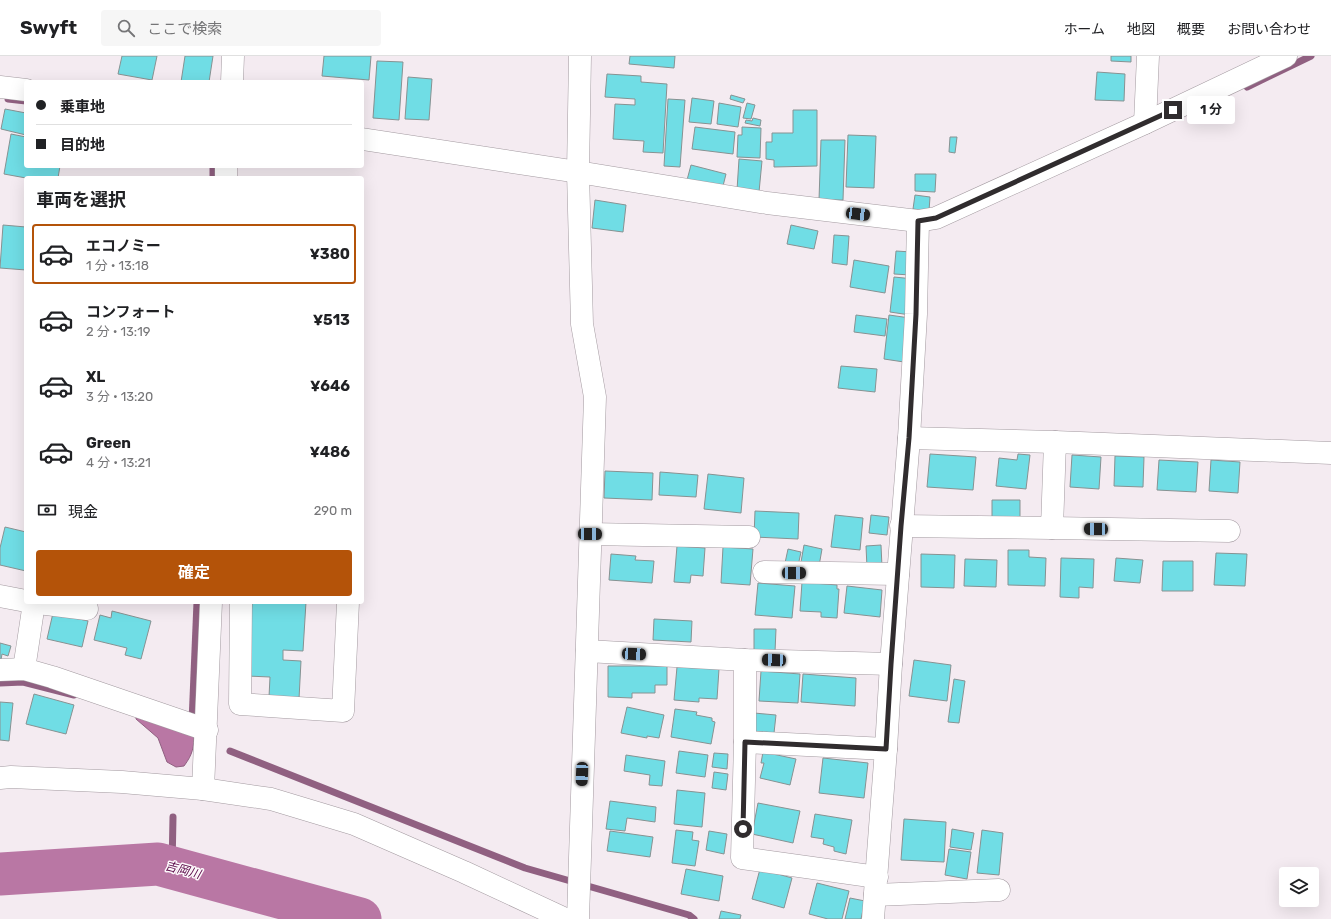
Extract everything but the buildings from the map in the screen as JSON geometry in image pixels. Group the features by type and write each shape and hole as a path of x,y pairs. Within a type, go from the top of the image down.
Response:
{"street":[{"path":"232,80 233,56"},
{"path":"578,910 594,397 582,324 578,172 580,56"},
{"path":"1145,123 1148,56"},
{"path":"364,138 918,227 1145,123 1286,56"},
{"path":"0,87 24,90"},
{"path":"873,919 901,526 909,438 916,314 918,227"},
{"path":"909,438 1331,453"},
{"path":"1052,528 1055,442"},
{"path":"901,526 1229,531"},
{"path":"590,534 750,537"},
{"path":"764,572 898,574"},
{"path":"0,596 24,601"},
{"path":"24,669 30,604"},
{"path":"46,604 87,609"},
{"path":"203,789 196,727 211,604"},
{"path":"242,604 240,704 343,711 348,604"},
{"path":"587,651 745,660 891,664"},
{"path":"745,660 745,742 742,858 876,886 999,890"},
{"path":"0,670 24,669 52,677 196,727"},
{"path":"745,742 886,749"},
{"path":"0,778 11,777 122,782 203,789 271,799 354,824 464,872 565,919"}],"shaded area":[{"path":"136,714 194,733 192,750 184,766 176,767 167,762 158,738 136,719"}],"waterway":[{"path":"1247,87 1311,56"},
{"path":"8,99 24,101"},
{"path":"213,168 213,176"},
{"path":"192,722 197,604"},
{"path":"0,683 23,682 74,695"},
{"path":"230,751 525,868 689,915 694,919"},
{"path":"172,868 173,817"},
{"name":"吉岡川","path":"0,874 158,864 360,919"}],"route":[{"path":"743,829 745,742 886,749 901,526 909,438 916,314 918,221 936,218 1173,110"}]}
